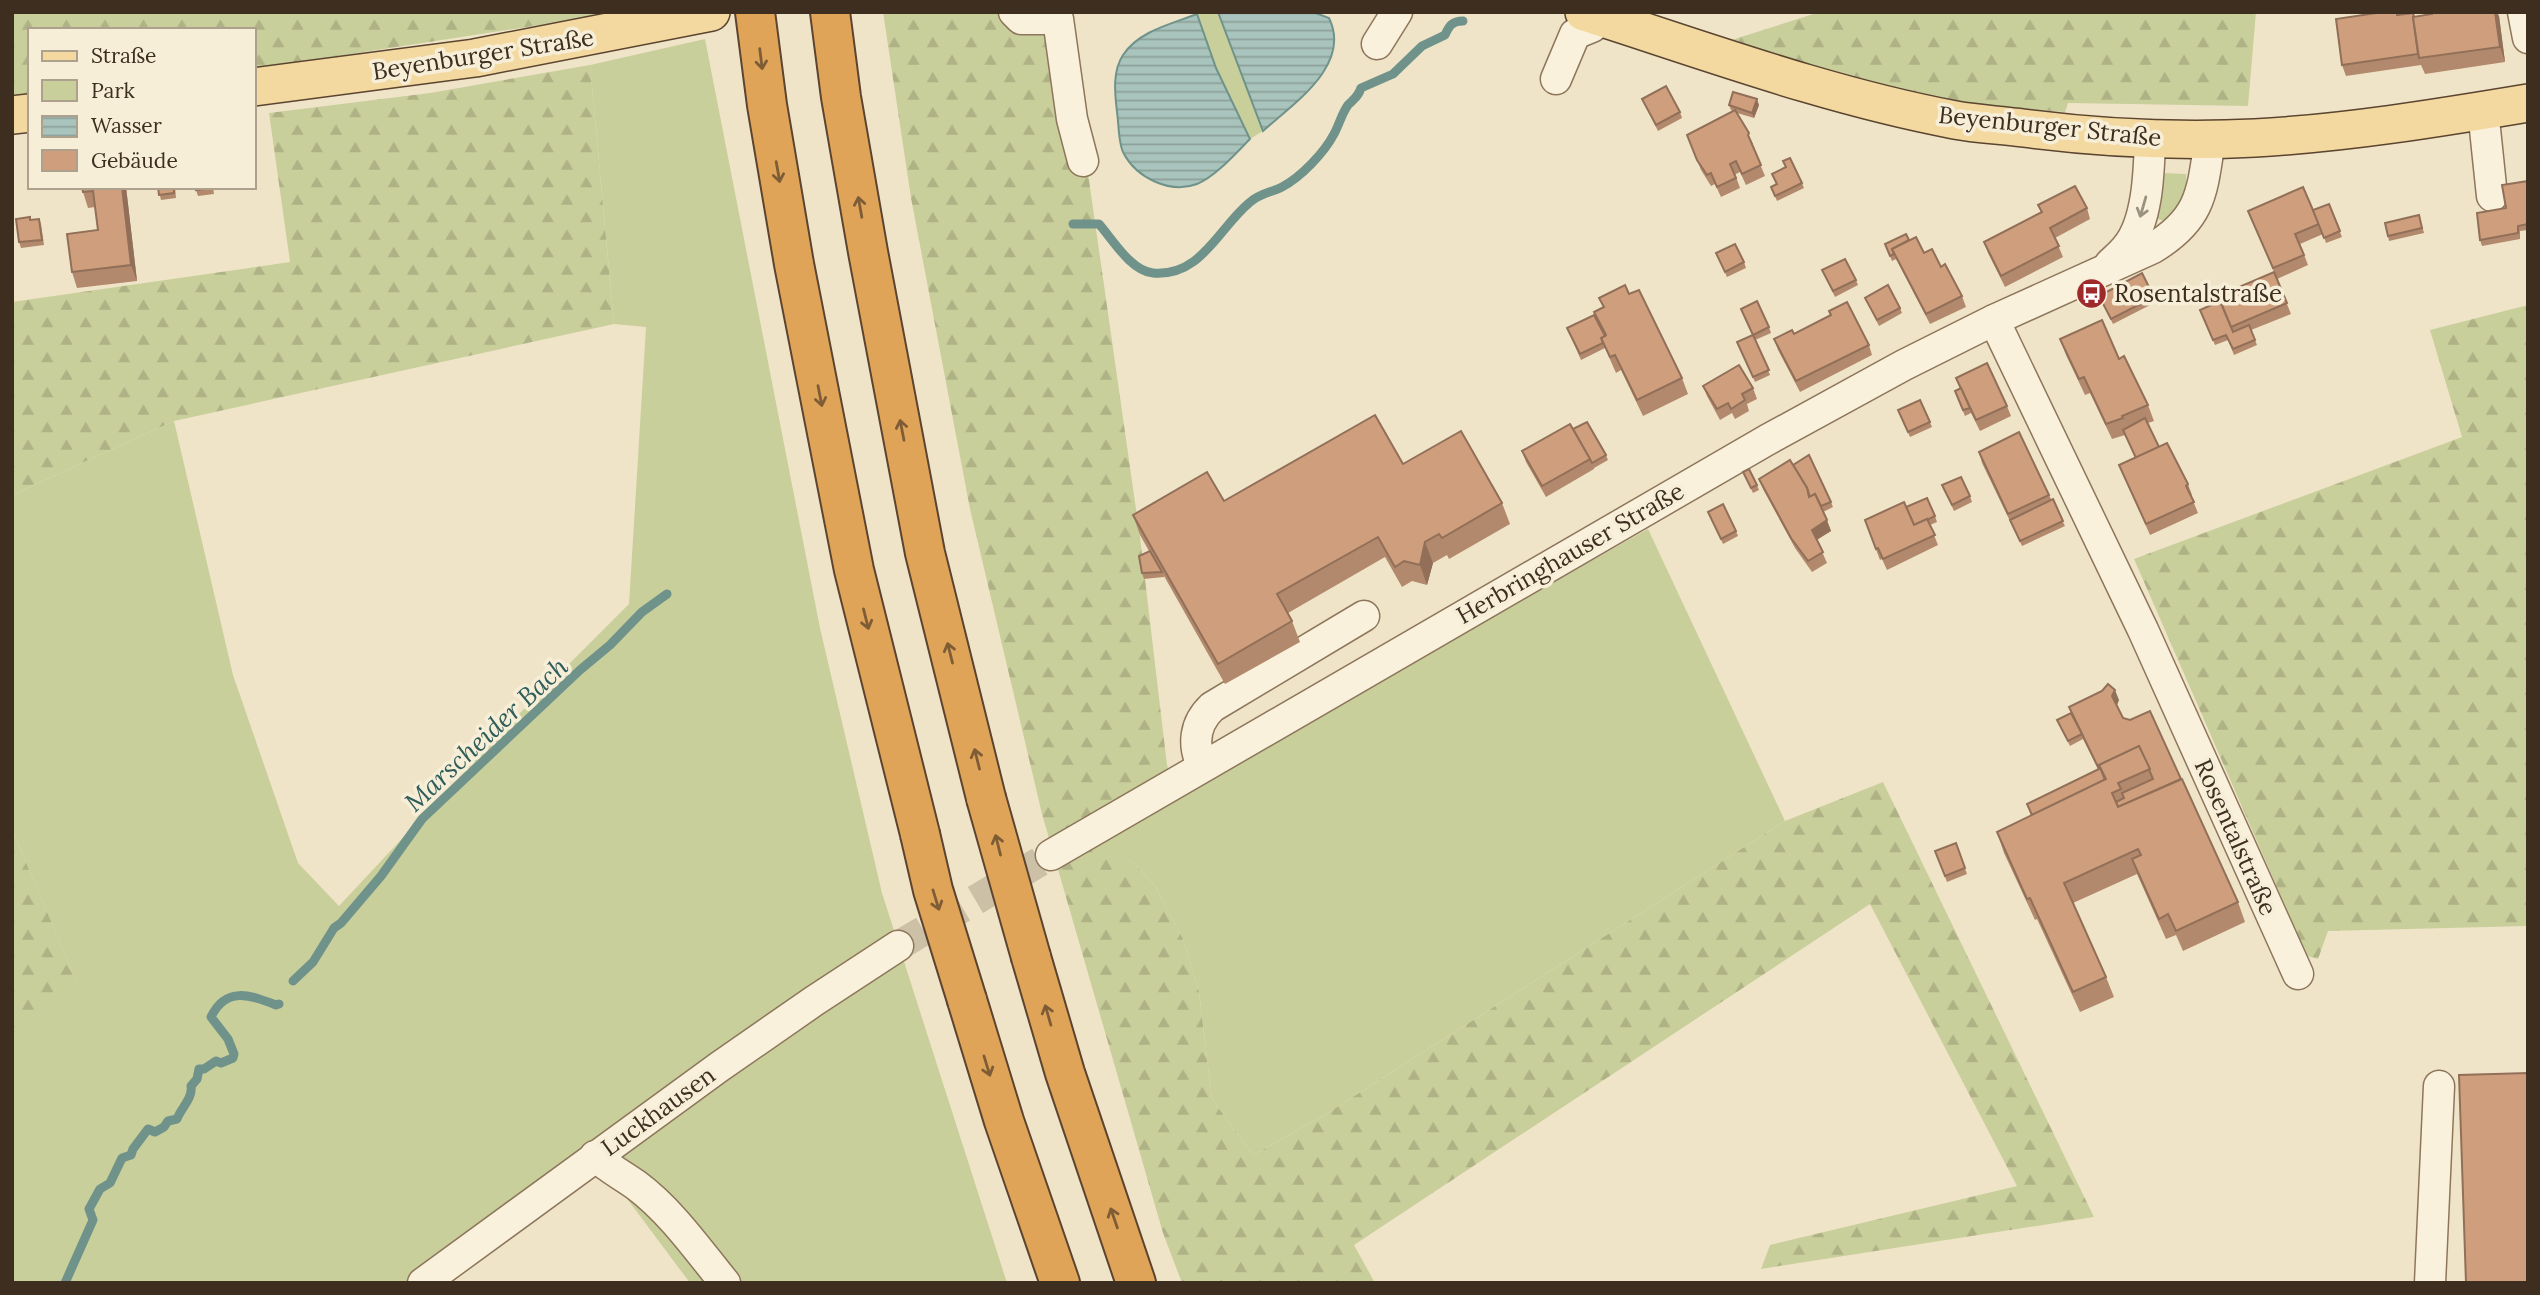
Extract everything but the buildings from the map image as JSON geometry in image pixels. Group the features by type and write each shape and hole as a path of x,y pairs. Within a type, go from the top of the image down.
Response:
{"highway":[{"path":"755,12 767,105 794,264 854,570 933,890 1004,1121 1060,1283"},
{"path":"830,12 841,97 868,252 926,553 986,798 1031,957 1065,1073 1136,1283"}],"main road":[{"name":"Beyenburger Straße","path":"256,87 475,58 710,12"},
{"name":"Beyenburger Straße","path":"1593,15 1777,75 1896,107 1958,120 2095,136 2210,139 2323,132 2528,103"}],"street":[{"path":"1377,44 1397,12"},
{"path":"2523,12 2528,38"},
{"path":"1019,24 1070,15 1073,119 1083,161"},
{"path":"1556,79 1575,34 1592,27 1593,15"},
{"path":"2483,110 2492,196"},
{"name":"Herbringhauser Straße","path":"2101,272 2128,246 2140,220 2147,194 2150,139"},
{"name":"Herbringhauser Straße","path":"1051,855 1721,466 1904,365 2170,238 2186,222 2197,205 2210,139"},
{"name":"Rosentalstraße","path":"1994,320 2143,630 2298,974"},
{"path":"1202,765 1197,754 1196,736 1203,715 1212,707 1364,616"},
{"name":"Luckhausen","path":"423,1283 595,1156 814,1001 898,946"},
{"path":"2430,1283 2439,1086"},
{"path":"595,1156 614,1173 636,1185 667,1214 725,1283"}],"green space":[{"path":"12,12 610,12 256,69 256,28 28,28 28,99 12,101"},
{"path":"883,12 1065,12 1140,537 1167,765 1176,793 1101,841 1136,865 1155,886 1183,939 1199,992 1212,1099 1253,1155 1323,1116 1785,821 1883,782 2094,1217 1761,1269 1770,1245 2017,1186 1870,904 1354,1245 1375,1283 1182,1283 1163,1233 1042,814 970,509 911,198"},
{"path":"1218,12 1263,131 1250,139 1216,68 1197,14"},
{"path":"1820,12 2256,12 2248,106 2068,103 2065,112 1964,104 1842,80 1725,42"},
{"path":"705,39 820,628 882,893 1007,1283 690,1283 602,1165 451,1283 12,1283 12,1038 77,983 12,829 12,495 174,421 233,675 298,863 339,906 510,723 629,604 646,327 614,324 590,65"},
{"path":"590,65 614,324 174,421 12,495 12,302 290,262 269,113 430,93"},
{"path":"2163,173 2186,174 2186,188 2179,208 2164,221 2155,218"},
{"path":"2528,305 2528,926 2328,931 2318,959 2307,956 2134,559 2462,437 2430,330"},
{"path":"1648,529 1785,821 1323,1116 1253,1155 1212,1099 1199,992 1183,939 1155,886 1136,865 1100,841 1176,793"},
{"path":"12,829 78,985 12,1041"}],"water":[{"path":"1218,12 1313,12 1329,18 1334,35 1333,52 1326,67 1304,95 1263,131"},
{"path":"1197,14 1216,68 1250,139 1204,181 1187,187 1176,187 1146,177 1124,154 1119,134 1116,76 1123,55 1138,40 1156,29"}],"waterway":[{"name":"Marscheider Bach","path":"1073,224 1099,224 1123,254 1145,271 1170,272 1184,267 1207,249 1249,203 1289,183 1311,164 1330,141 1346,108 1361,88 1393,74 1422,46 1445,35 1454,23 1463,21"},
{"name":"Marscheider Bach","path":"293,981 313,962 334,928 381,876 422,819 610,645 642,612 667,594"},
{"name":"Marscheider Bach","path":"65,1283 93,1220 89,1209 100,1189 110,1183 122,1158 131,1155 148,1129 155,1132 168,1121 177,1119 189,1099 191,1086 197,1079 199,1069 204,1069 216,1061 221,1063 233,1058 228,1039 211,1017 217,1007 231,997 239,996 279,1004"}],"tunnel":[{"path":"898,946 1051,855"}],"place":[{"name":"Rosentalstraße","path":"2091,293"}]}
